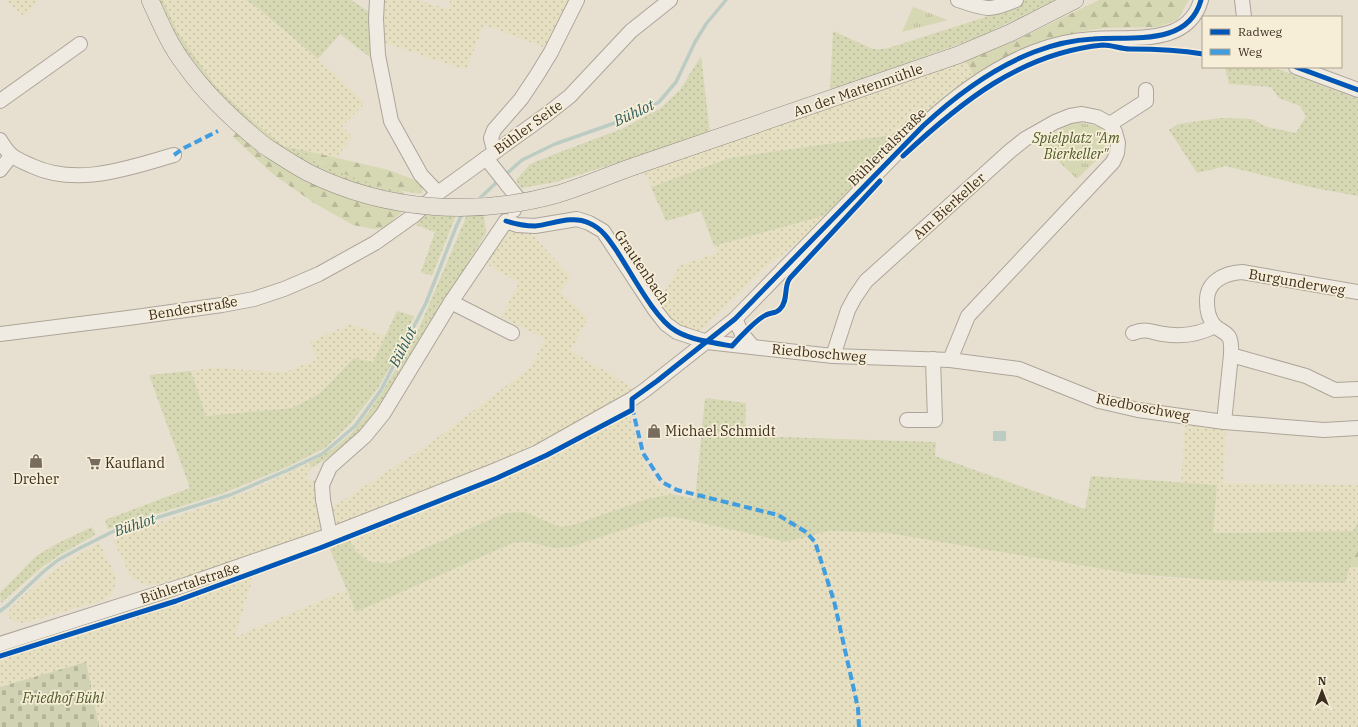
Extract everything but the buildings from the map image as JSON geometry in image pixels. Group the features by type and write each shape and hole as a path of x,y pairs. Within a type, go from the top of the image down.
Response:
{"main road":[{"name":"An der Mattenmühle","path":"150,0 162,27 184,65 207,93 237,124 265,146 309,173 353,191 392,202 423,206 468,208 523,201 558,194 958,55 1010,33 1075,0"}],"street":[{"path":"377,0 376,19 378,55 391,121 421,175 438,193"},
{"path":"330,535 323,500 322,485 330,467 365,436 383,414 451,302 510,215 517,197 496,173 491,154 493,146 491,138 494,130 521,99 537,75 551,52 577,0"},
{"name":"Bühler Seite","path":"375,243 413,216 438,193 570,96 631,30 670,0"},
{"path":"958,0 991,9 1016,0"},
{"name":"Bühlertalstraße","path":"0,644 199,580 330,535 536,453 632,399 735,319 923,126 941,109 976,84 1019,59 1045,48 1076,41 1159,36 1171,33 1199,19 1201,0"},
{"path":"1242,0 1244,16"},
{"path":"0,101 80,44"},
{"path":"1299,68 1358,90"},
{"path":"950,360 968,316 1113,162 1117,153 1118,143 1115,132 1110,124 1146,101 1146,90"},
{"name":"Am Bierkeller","path":"833,356 848,310 866,281 1010,151 1040,130 1070,116 1082,114 1097,117 1110,124"},
{"path":"0,140 10,156 35,168 57,174 77,176 92,175 130,168 174,155"},
{"path":"0,170 10,156"},
{"name":"Grautenbach","path":"510,215 517,225 535,226 577,219 604,231 655,310 666,324 677,332 707,342"},
{"name":"Benderstraße","path":"0,334 164,313 254,299 284,289 320,274 375,243"},
{"name":"Burgunderweg","path":"1224,422 1231,344 1229,338 1215,326 1210,317 1207,307 1207,296 1210,286 1218,279 1230,273 1242,272 1358,292"},
{"path":"451,302 512,333"},
{"name":"Riedboschweg","path":"735,319 742,334 753,347"},
{"path":"1133,333 1141,330 1165,334 1189,335 1204,332 1215,326"},
{"name":"Riedboschweg","path":"707,342 833,356 950,360 1019,369 1099,401 1138,410 1224,422 1324,430 1358,428"},
{"path":"1231,355 1306,376 1335,390 1358,389"},
{"path":"907,420 935,420 933,359"}],"shaded area":[{"path":"5,0 38,0 25,17"},
{"path":"163,0 246,0 258,8 318,59 365,103 342,126 352,137 336,158 283,146 253,121 214,84 177,31"},
{"path":"381,0 418,0 450,10 450,0 574,0 549,49 484,25 466,70 378,41"},
{"path":"965,59 974,76 930,110 905,133 729,158 651,187 644,172"},
{"path":"827,215 802,239 767,266 697,334 672,323 656,306 680,265 717,253 714,246"},
{"path":"506,230 529,231 571,277 560,292 588,318 571,351 634,388 563,432 516,456 339,525 331,519 328,510 425,447 530,368 545,339 501,317 519,283 485,263"},
{"path":"350,324 385,336 373,362 354,358 319,394 292,408 206,416 191,371 211,368 285,372 317,360 310,342"},
{"path":"630,414 638,448 650,475 660,486 673,494 647,499 576,524 560,527 525,512 505,513 391,563 370,562 356,551 349,539 525,469 580,442"},
{"path":"1185,425 1226,428 1223,483 1358,485 1358,521 1353,531 1213,533 1217,485 1181,483"},
{"path":"993,431 1006,431 1006,441 993,441"},
{"path":"309,463 311,468 306,476 310,481 317,480 321,524 319,530 312,536 203,572 154,585 147,585 138,582 131,577 113,540 126,534 252,490"},
{"path":"662,517 675,517 786,542 829,531 888,533 1133,574 1166,578 1344,583 1349,568 1358,567 1358,727 99,727 86,662 0,687 0,659 253,577 235,637 346,590 356,612 513,543 529,542 554,548 571,547"},
{"path":"99,543 115,574 116,583 111,595 104,600 24,623 11,620 7,613 23,596 67,561"}],"green space":[{"path":"157,0 163,0 177,31 214,84 253,121 283,146 311,152 309,158 320,164 356,178 404,192 404,195 365,186 306,163 282,150 242,119 189,60"},
{"path":"246,0 351,0 372,14 375,61 340,34 318,59 258,8"},
{"path":"1022,0 1055,0 981,36 830,91 833,31 873,49 885,49 992,15"},
{"path":"1099,0 1189,0 1177,20 1158,27 1104,28 1079,32 1038,43 1011,54 974,76 965,59 1010,43"},
{"path":"913,7 948,20 902,32"},
{"path":"701,56 710,134 556,182 521,188 516,180 530,164 624,128 661,108 680,90"},
{"path":"1225,68 1268,68 1281,70 1358,99 1358,196 1314,188 1226,166 1197,173 1169,130 1178,124 1220,118 1252,119 1267,127 1296,133 1306,116 1300,106 1279,98 1271,87 1229,84"},
{"name":"Spielplatz \"Am Bierkeller\"","path":"1072,121 1101,127 1106,151 1077,179 1039,143"},
{"path":"236,133 261,155 343,195 374,205 403,211 384,228 374,229 353,225 314,203 274,175 233,137"},
{"path":"905,133 827,215 714,246 701,211 666,221 651,187 729,158"},
{"path":"311,152 389,170 420,182 423,186 422,194 393,189 336,171 309,158"},
{"path":"424,213 456,215 432,276 421,272 435,232 416,225"},
{"path":"467,215 484,215 486,233 393,387 374,414 350,441 329,457 311,468 309,463 331,450 351,434 381,394 417,333"},
{"path":"397,311 414,316 399,351 378,388 351,423 325,448 287,467 224,493 108,529 105,520 190,488 149,375 191,371 206,416 292,408 319,394 354,358 373,362"},
{"path":"705,398 746,403 745,436 936,442 935,456 1085,509 1091,476 1217,485 1213,533 1353,531 1358,521 1358,549 1355,550 1345,583 1212,580 1133,574 888,533 829,531 786,542 675,517 662,517 571,547 554,548 529,542 513,543 356,612 329,547 349,539 356,551 370,562 391,563 505,513 525,512 560,527 576,524 647,499 673,494 695,499"},
{"path":"92,527 95,535 58,556 41,568 1,603 0,593 36,556 58,543"},
{"path":"1355,549 1358,549 1358,567 1349,568"},
{"name":"Friedhof Bühl","path":"86,662 99,727 0,727 0,687"}],"waterway":[{"name":"Bühlot","path":"505,175 522,160 555,144 626,119 659,102 676,82 695,42 706,24 726,0"},
{"name":"Bühlot","path":"477,201 500,179"},
{"name":"Bühlot","path":"0,611 58,560 114,531 230,495 322,454 333,445 355,426 381,390 426,303 456,227 464,213"}],"marked path":[{"path":"174,155 184,148 218,131"},
{"path":"632,407 643,453 662,482 677,490 778,515 806,532 815,542 834,601 858,708 859,727"}],"cycle path":[{"path":"0,656 176,601 320,548 497,478 547,455 632,410 632,399 735,319 923,126 961,94 1004,66 1048,47 1078,40 1140,38 1171,32 1184,26 1194,15 1201,0"},
{"path":"903,156 970,99 1019,69 1045,58 1073,50 1103,45 1127,49 1166,50 1202,54"},
{"path":"1299,68 1358,90"},
{"path":"506,221 528,226 569,220 589,223 602,232 609,240 652,307 668,325 676,331 689,337 732,346 758,320 766,315 777,312 780,309 784,302 787,285 790,278 880,181"}],"place":[{"name":"Michael Schmidt","path":"654,431"},
{"name":"Dreher","path":"36,461"},
{"name":"Kaufland","path":"94,463"}]}
